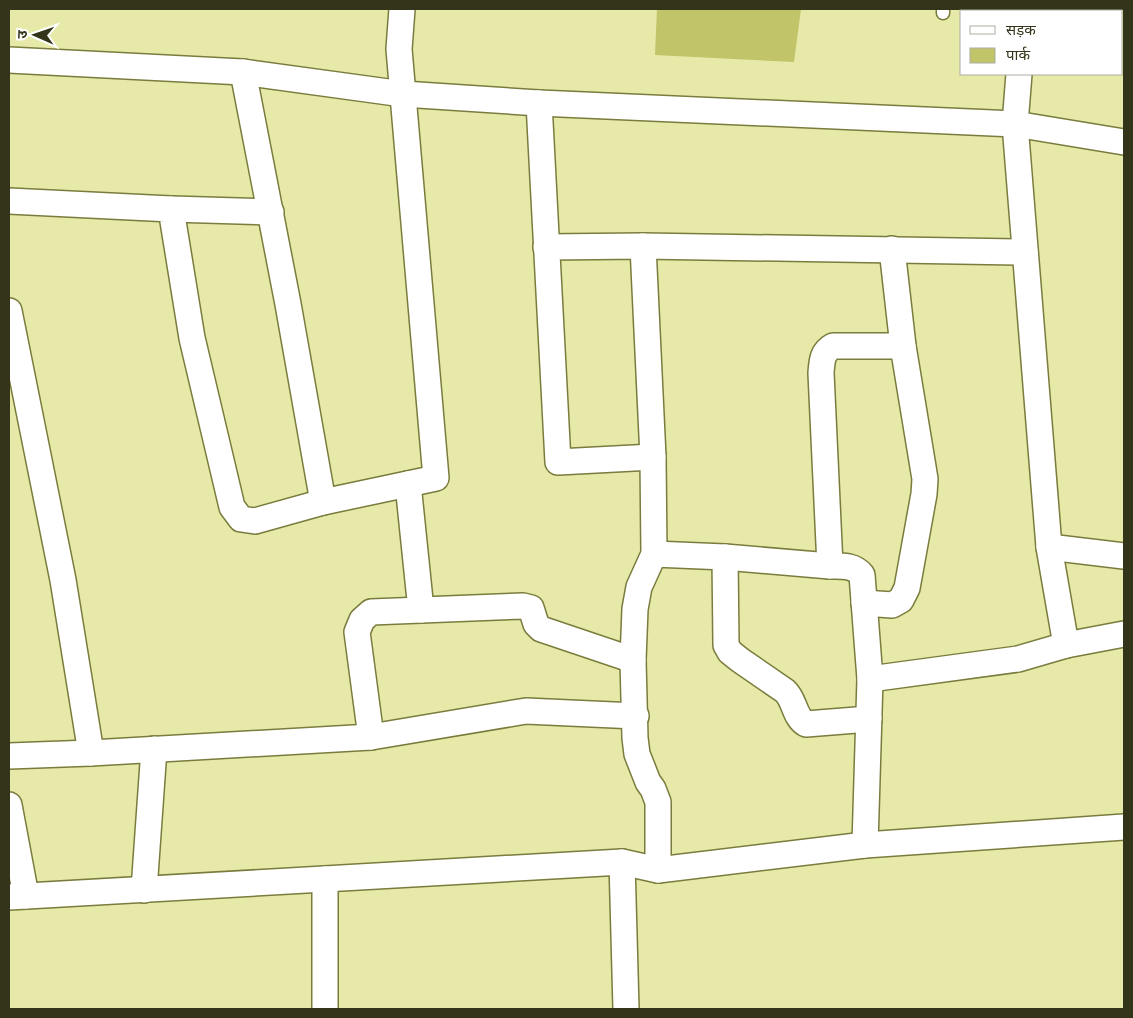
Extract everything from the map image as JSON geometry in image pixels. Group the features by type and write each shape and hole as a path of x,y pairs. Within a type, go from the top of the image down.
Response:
{"street":[{"path":"171,210 192,338 232,507 241,519 255,521 323,502 436,478 399,49 402,16"},
{"path":"9,60 244,72 403,94 539,103 1015,124 1124,142"},
{"path":"244,72 323,502"},
{"path":"1019,75 1015,124 1049,547 1066,645"},
{"path":"539,103 558,462 653,457"},
{"path":"9,201 171,210 271,212"},
{"path":"546,247 643,246 1025,252"},
{"path":"643,246 653,457 654,554 640,587 636,602 633,660 637,754 658,802 658,870"},
{"path":"864,603 892,605 901,600 907,588 924,494 925,479 903,346 892,249"},
{"path":"9,311 63,580 91,753"},
{"path":"830,566 821,383 822,358 826,350 833,346 903,346"},
{"path":"408,484 421,610"},
{"path":"1049,547 1124,556"},
{"path":"654,554 848,566 857,569 862,575 870,678 865,845"},
{"path":"724,557 725,632 726,645 730,652 785,691 790,696 800,721 806,724 869,719"},
{"path":"371,737 357,632 362,620 371,612 523,606 531,608 536,624 540,629 633,660"},
{"path":"870,678 1018,660 1066,645 1124,634"},
{"path":"9,756 371,737 526,711 636,716"},
{"path":"144,890 154,749"},
{"path":"9,805 17,896 622,862 658,870 865,845 1124,827"},
{"path":"622,862 626,1009"},
{"path":"325,879 325,1009"}],"green space":[{"path":"657,9 801,9 794,62 655,55"}]}
